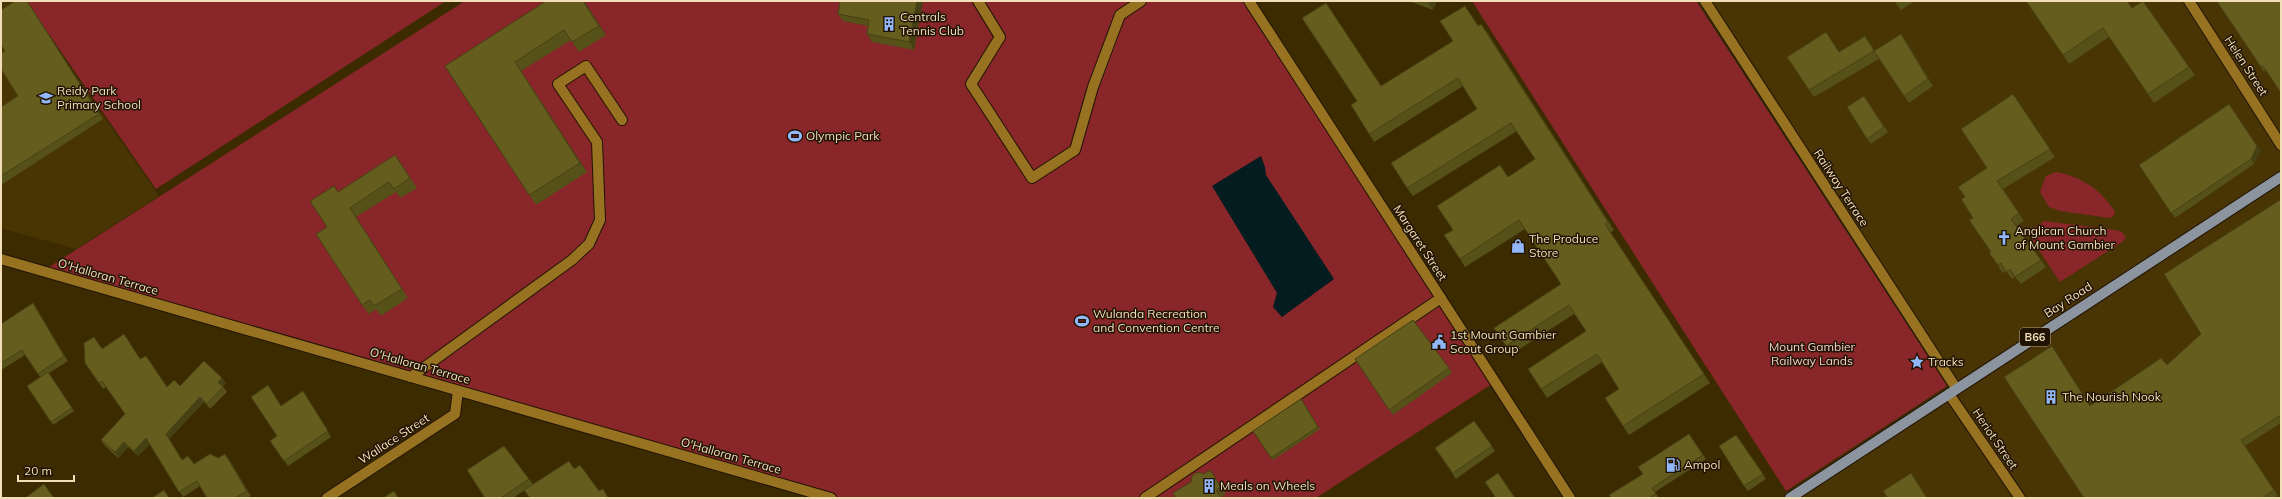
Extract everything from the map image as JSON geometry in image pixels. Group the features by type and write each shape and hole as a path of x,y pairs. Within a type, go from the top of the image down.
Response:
{"main road":[{"name":"Bay Road","path":"1790,498 2281,177"}],"street":[{"path":"978,1 1000,37 971,84 1032,178 1075,150 1093,87 1120,15 1141,1"},
{"name":"Margaret Street","path":"1249,1 1570,498"},
{"name":"Railway Terrace","path":"1705,1 1952,391"},
{"name":"Helen Street","path":"2191,1 2281,145"},
{"path":"411,377 572,260 589,244 600,220 597,142 558,84 586,66 622,120"},
{"name":"O'Halloran Terrace","path":"1,259 831,498"},
{"path":"1145,498 1441,298"},
{"name":"Wallace Street","path":"327,498 455,414 458,391"},
{"name":"Heriot Street","path":"1952,391 2020,498"}],"shaded area":[{"name":"Reidy Park Primary School","path":"1,1 24,1 159,196 76,249 1,228"},
{"path":"1697,1 2281,1 2281,498 1790,498 1956,388"}],"green space":[{"path":"26,1 446,1 156,189"},
{"name":"Olympic Park","path":"465,1 1249,1 1495,382 1316,498 831,498 43,271"},
{"name":"Mount Gambier Railway Lands","path":"1472,1 1696,1 1947,386 1786,491"},
{"path":"2056,172 2074,177 2090,185 2109,204 2115,212 2114,215 2110,218 2060,211 2049,207 2040,192 2046,176"},
{"path":"2045,221 2115,230 2122,232 2126,238 2060,282 2031,238 2035,227"}],"water":[{"path":"1261,156 1266,175 1334,279 1282,317 1273,307 1277,293 1212,186"}],"building":[{"path":"15,1 27,1 99,114 1,176 1,107 18,96 1,69 1,53 5,51 1,45 1,10"},
{"path":"546,1 583,1 599,26 572,42 564,30 515,62 580,163 529,195 445,66"},
{"name":"Centrals Tennis Club","path":"840,1 917,1 909,42 867,34 869,20 838,14"},
{"path":"2026,1 2127,1 2132,8 2143,1 2189,67 2148,94 2103,28 2063,55"},
{"path":"2218,1 2281,1 2281,93 2263,66 2261,67"},
{"path":"1326,3 1381,86 1453,41 1440,21 1465,6 1478,26 1481,24 1608,222 1605,224 1704,374 1623,426 1605,398 1619,389 1597,354 1541,389 1528,369 1586,331 1569,305 1506,346 1494,328 1561,284 1519,220 1460,259 1444,235 1453,230 1437,206 1500,165 1508,177 1535,159 1511,123 1407,188 1391,163 1477,109 1458,78 1369,134 1351,105 1357,101 1302,18"},
{"path":"1826,32 1839,52 1865,36 1874,51 1809,90 1787,57"},
{"path":"1901,34 1928,79 1904,96 1874,51"},
{"path":"2013,94 2050,149 1997,181 2019,213 2011,219 2041,260 2015,277 2010,269 2006,272 2001,263 1998,265 1989,253 1991,252 1969,220 1973,218 1961,199 1965,197 1958,187 1987,168 1961,129"},
{"path":"1864,96 1884,127 1867,139 1847,107"},
{"path":"2229,104 2257,146 2251,159 2171,213 2139,165"},
{"path":"395,155 410,178 394,189 389,182 350,208 402,289 374,306 370,300 362,305 316,234 327,227 310,201 334,186 338,192"},
{"path":"2280,200 2281,415 2241,440 2274,490 2262,498 2084,498 2004,377 2052,346 2090,406 2161,358 2167,365 2201,334 2164,274"},
{"path":"33,303 64,356 38,374 22,350 1,363 1,324"},
{"name":"1st Mount Gambier Scout Group","path":"1413,320 1449,368 1389,410 1355,359"},
{"path":"124,334 140,359 146,356 167,387 174,380 180,386 204,361 222,378 218,382 223,387 207,404 200,397 166,434 182,460 188,456 194,464 210,454 218,458 225,454 247,491 235,498 207,498 197,481 179,492 146,438 134,451 124,442 115,452 101,440 125,414 102,381 99,383 85,363 84,343 94,337 102,349"},
{"path":"48,372 72,408 51,422 27,386"},
{"path":"268,385 281,406 303,391 328,431 284,461 270,441 277,436 251,397"},
{"path":"1301,399 1318,427 1271,458 1253,431"},
{"path":"1474,421 1492,446 1453,473 1435,448"},
{"path":"1689,434 1703,455 1652,488 1656,494 1649,498 1611,498 1609,495 1643,474 1638,467"},
{"path":"1736,435 1763,474 1744,486 1719,446"},
{"path":"504,446 529,479 501,498 485,498 467,470"},
{"path":"569,461 574,469 580,465 599,491 603,489 608,498 530,498 524,490"},
{"path":"1210,470 1221,487 1216,490 1221,498 1176,498 1173,493 1191,482 1192,476 1198,472 1204,474"},
{"path":"1498,473 1515,498 1496,498 1485,482"},
{"path":"1911,473 1927,498 1888,498 1883,491"},
{"path":"44,484 54,498 25,498"},
{"path":"164,490 169,498 152,498"},
{"path":"394,491 398,498 383,498"}],"place":[{"name":"Centrals Tennis Club","path":"889,24"},
{"name":"Reidy Park Primary School","path":"46,98"},
{"name":"Olympic Park","path":"795,136"},
{"name":"Anglican Church of Mount Gambier","path":"2004,238"},
{"name":"The Produce Store","path":"1518,246"},
{"name":"Wulanda Recreation and Convention Centre","path":"1082,321"},
{"name":"1st Mount Gambier Scout Group","path":"1439,342"},
{"name":"Tracks","path":"1917,362"},
{"name":"The Nourish Nook","path":"2051,397"},
{"name":"Ampol","path":"1673,465"},
{"name":"Meals on Wheels","path":"1209,486"}]}
